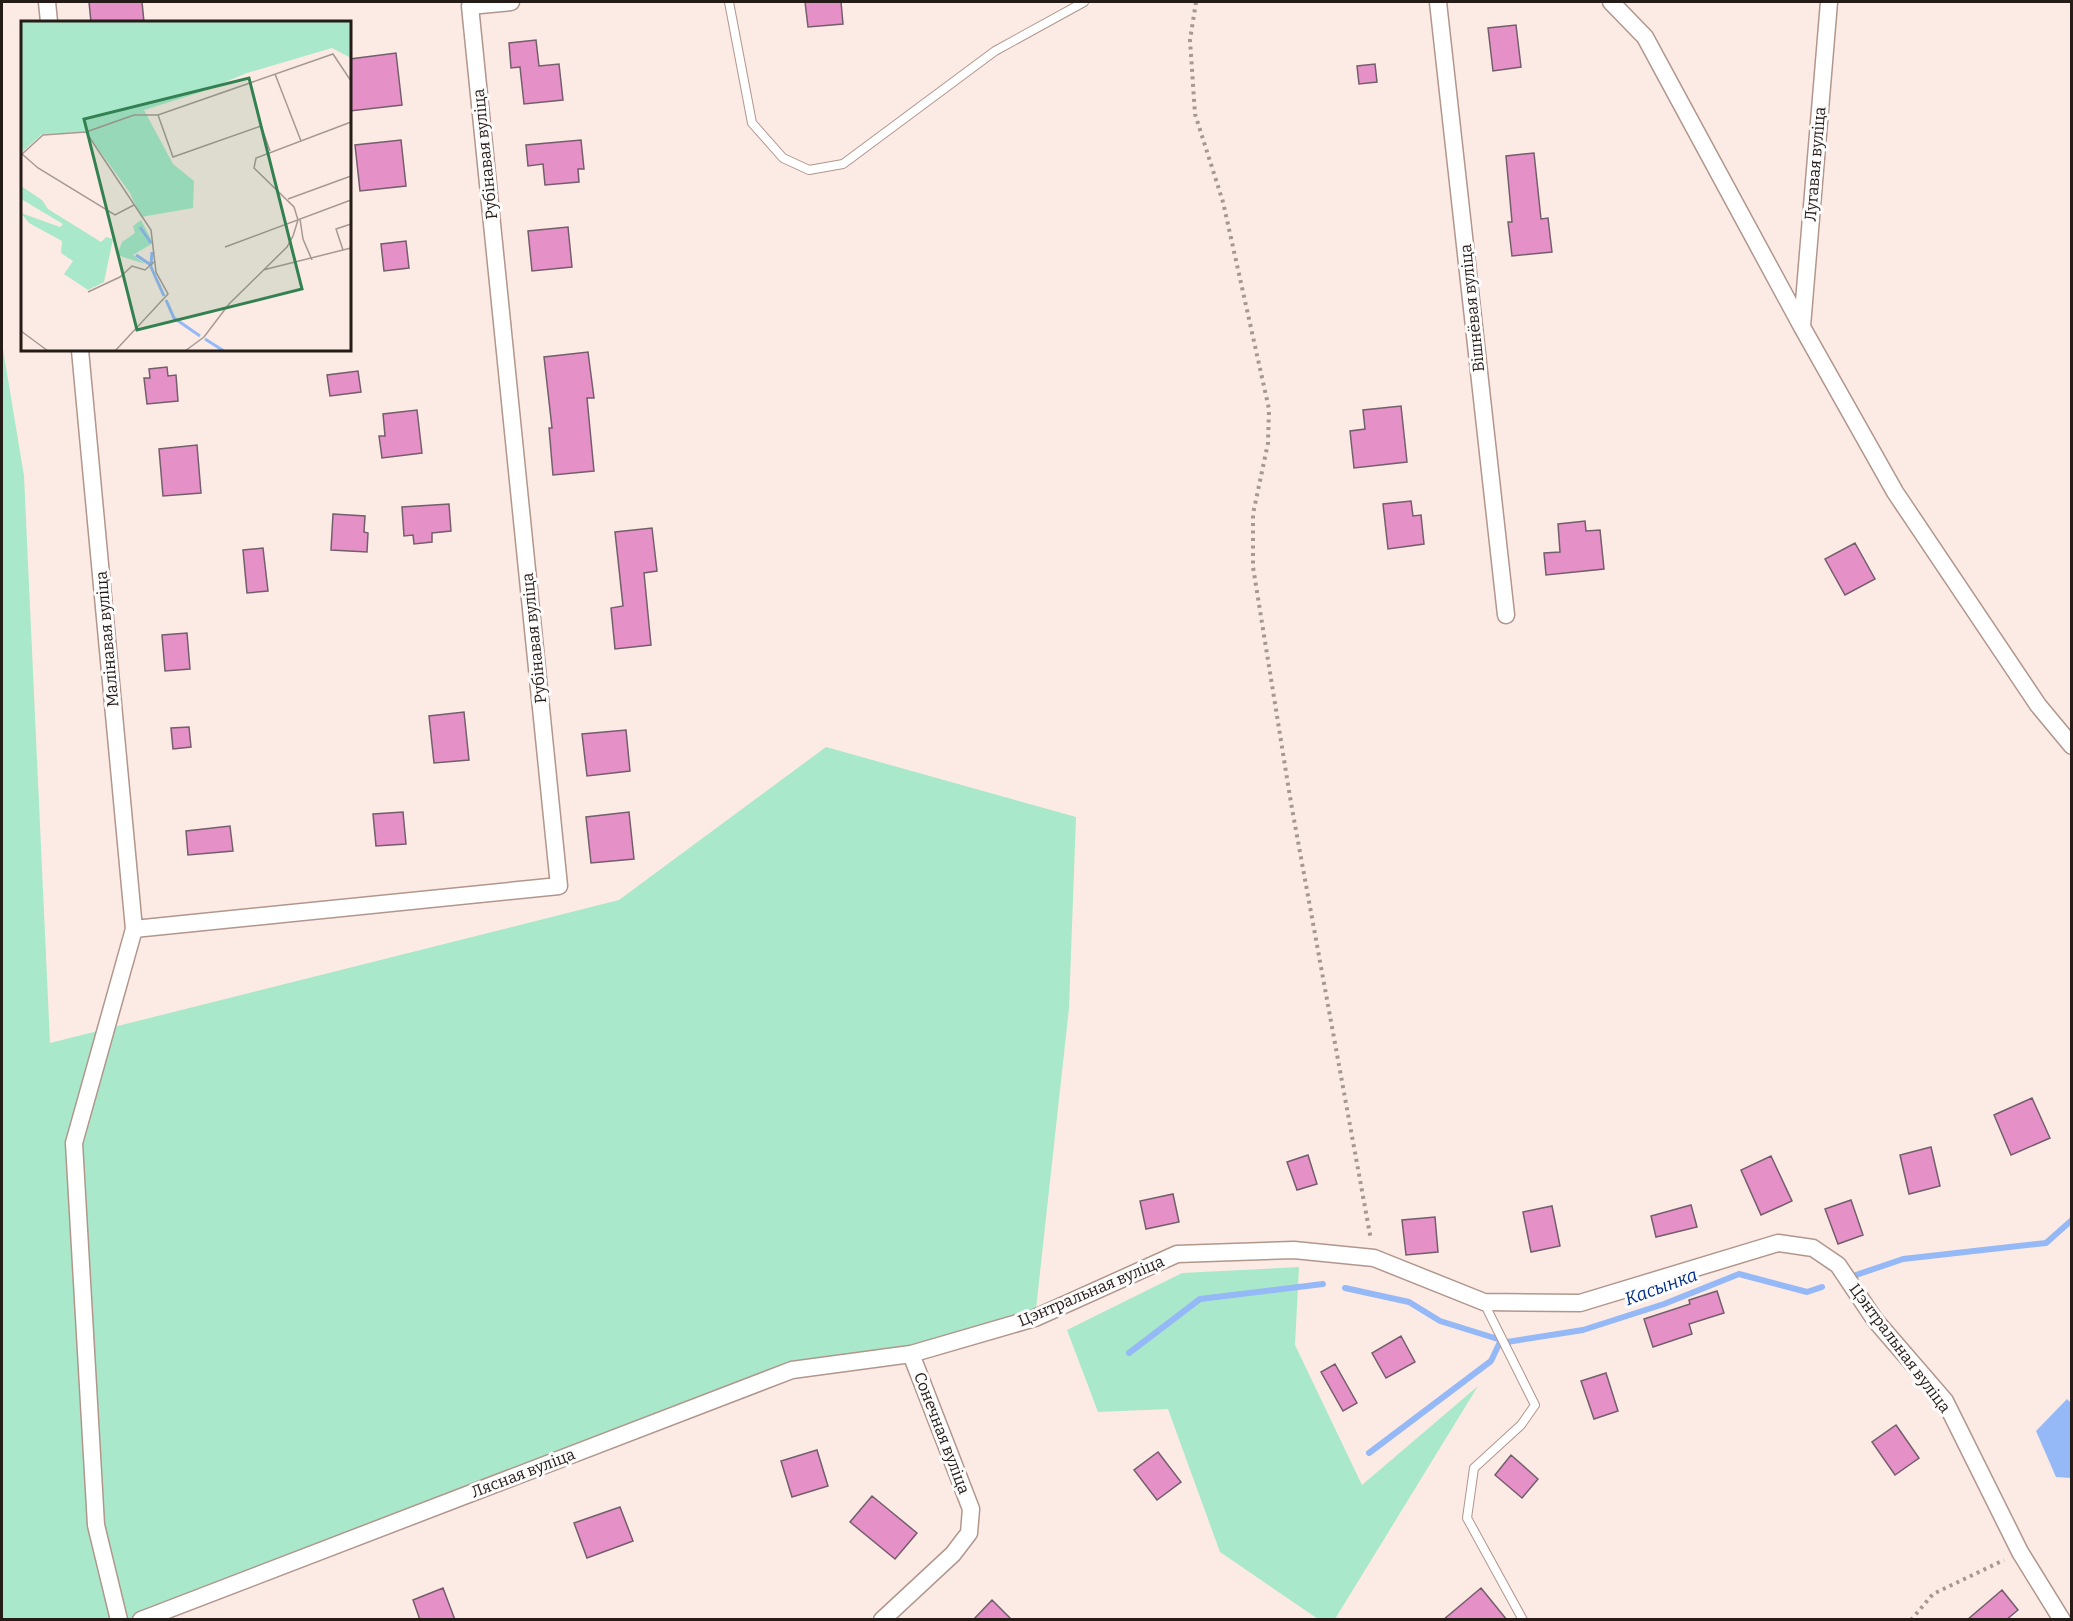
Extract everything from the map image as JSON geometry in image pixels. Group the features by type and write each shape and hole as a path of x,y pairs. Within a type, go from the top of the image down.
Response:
{"street":[{"path":"48,2 50,21"},
{"name":"Рубінавая вуліца","path":"134,929 559,886 470,6 511,2"},
{"name":"Вішнёвая вуліца","path":"1438,2 1506,615"},
{"path":"1611,2 1645,37 1802,327 1895,492 2038,705 2072,746"},
{"name":"Лугавая вуліца","path":"1802,327 1829,2"},
{"name":"Малінавая вуліца","path":"80,351 134,929"},
{"path":"119,1620 96,1525 74,1143 134,929"},
{"name":"Цэнтральная вуліца","path":"911,1354 1035,1318 1177,1254 1294,1250 1374,1258 1484,1302 1580,1303 1778,1243 1813,1248 1838,1265 1875,1320 1945,1401 2020,1552 2062,1620"},
{"name":"Лясная вуліца","path":"141,1620 792,1370 911,1354"},
{"name":"Сонечная вуліца","path":"882,1620 953,1554 969,1533 971,1509 911,1354"}],"lane":[{"path":"729,2 752,123 783,158 809,170 843,164 995,51 1084,2"},
{"path":"1484,1302 1535,1405 1521,1425 1474,1468 1467,1518 1523,1620"}],"path":[{"path":"1196,2 1190,40 1195,114 1223,202 1269,409 1268,443 1253,514 1253,567 1291,804 1374,1258"},
{"path":"1911,1620 1933,1594 2020,1552"}],"green space":[{"path":"2,343 24,476 50,1043 619,900 826,747 1076,817 1069,1008 1035,1318 911,1354 792,1370 141,1619 2,1619"},
{"path":"1299,1267 1295,1345 1362,1485 1478,1386 1335,1619 1318,1619 1220,1552 1168,1409 1098,1412 1067,1330 1182,1273"}],"water":[{"path":"2067,1399 2071,1403 2071,1478 2056,1477 2036,1431"}],"building":[{"path":"89,2 142,2 144,21 91,21"},
{"path":"805,2 841,2 843,24 808,27"},
{"path":"1516,25 1521,67 1493,71 1488,28"},
{"path":"536,40 539,66 559,64 563,100 524,104 520,67 511,68 509,43"},
{"path":"396,53 402,105 351,111 351,59"},
{"path":"1375,64 1377,82 1359,84 1357,66"},
{"path":"401,140 406,186 360,191 355,145"},
{"path":"581,140 584,169 578,169 579,182 545,185 543,164 528,166 526,145"},
{"path":"1534,153 1541,219 1548,218 1552,252 1512,256 1508,222 1512,222 1506,156"},
{"path":"568,227 572,267 532,271 528,231"},
{"path":"406,241 409,268 384,271 381,244"},
{"path":"588,352 594,398 587,398 594,471 553,475 549,428 552,428 544,357"},
{"path":"167,367 168,376 176,375 178,401 147,404 144,378 150,378 149,369"},
{"path":"358,371 361,392 330,396 327,375"},
{"path":"1401,406 1407,462 1354,468 1350,431 1365,429 1363,410"},
{"path":"417,410 422,453 382,458 379,436 385,436 383,414"},
{"path":"197,445 201,493 163,496 159,449"},
{"path":"1411,501 1413,516 1421,515 1424,544 1388,549 1383,504"},
{"path":"449,504 451,531 432,533 432,542 414,544 413,535 404,536 402,507"},
{"path":"333,514 365,516 364,532 368,533 367,552 331,550"},
{"path":"1585,521 1586,531 1600,530 1604,569 1546,575 1544,553 1560,552 1558,524"},
{"path":"652,528 657,571 644,573 651,645 615,649 611,608 623,606 615,532"},
{"path":"1855,543 1875,579 1845,595 1825,559"},
{"path":"263,548 268,591 247,593 243,550"},
{"path":"187,633 190,669 165,671 162,635"},
{"path":"464,712 469,760 434,763 429,716"},
{"path":"189,727 191,747 173,749 171,728"},
{"path":"626,730 630,771 587,776 582,734"},
{"path":"403,812 406,844 376,846 373,814"},
{"path":"629,812 634,859 591,863 586,817"},
{"path":"230,826 233,851 188,855 186,831"},
{"path":"2032,1098 2050,1138 2011,1155 1994,1115"},
{"path":"1931,1147 1940,1186 1909,1194 1900,1155"},
{"path":"1308,1155 1317,1184 1297,1190 1287,1162"},
{"path":"1771,1156 1792,1201 1761,1215 1741,1170"},
{"path":"1173,1194 1179,1222 1146,1229 1140,1201"},
{"path":"1851,1200 1863,1235 1838,1244 1825,1209"},
{"path":"1691,1205 1697,1227 1656,1237 1651,1216"},
{"path":"1552,1206 1560,1246 1531,1252 1523,1212"},
{"path":"1435,1217 1438,1252 1406,1255 1402,1220"},
{"path":"1717,1291 1724,1313 1689,1324 1692,1334 1653,1347 1644,1319 1690,1304 1689,1300"},
{"path":"1401,1336 1415,1362 1386,1378 1372,1353"},
{"path":"1335,1364 1357,1403 1343,1411 1321,1372"},
{"path":"1606,1373 1618,1411 1594,1419 1581,1381"},
{"path":"1896,1425 1919,1458 1895,1475 1872,1442"},
{"path":"817,1450 828,1486 792,1497 781,1461"},
{"path":"1158,1452 1181,1482 1157,1500 1134,1470"},
{"path":"1511,1455 1538,1479 1522,1498 1495,1475"},
{"path":"872,1496 917,1533 895,1559 850,1522"},
{"path":"620,1507 633,1541 587,1558 574,1523"},
{"path":"443,1588 455,1620 420,1620 413,1600"},
{"path":"1481,1588 1507,1620 1443,1620"},
{"path":"2002,1590 2018,1610 2006,1620 1967,1620"},
{"path":"992,1600 1012,1620 973,1620"}],"waterway":[{"name":"Касынка","path":"1856,1275 1903,1259 2046,1243 2072,1220"},
{"name":"Касынка","path":"1507,1342 1583,1330 1664,1304 1739,1274 1807,1292 1822,1287"},
{"path":"1129,1353 1200,1299 1323,1284"},
{"path":"1345,1288 1409,1302 1440,1321 1501,1340 1491,1361 1369,1453"}]}
